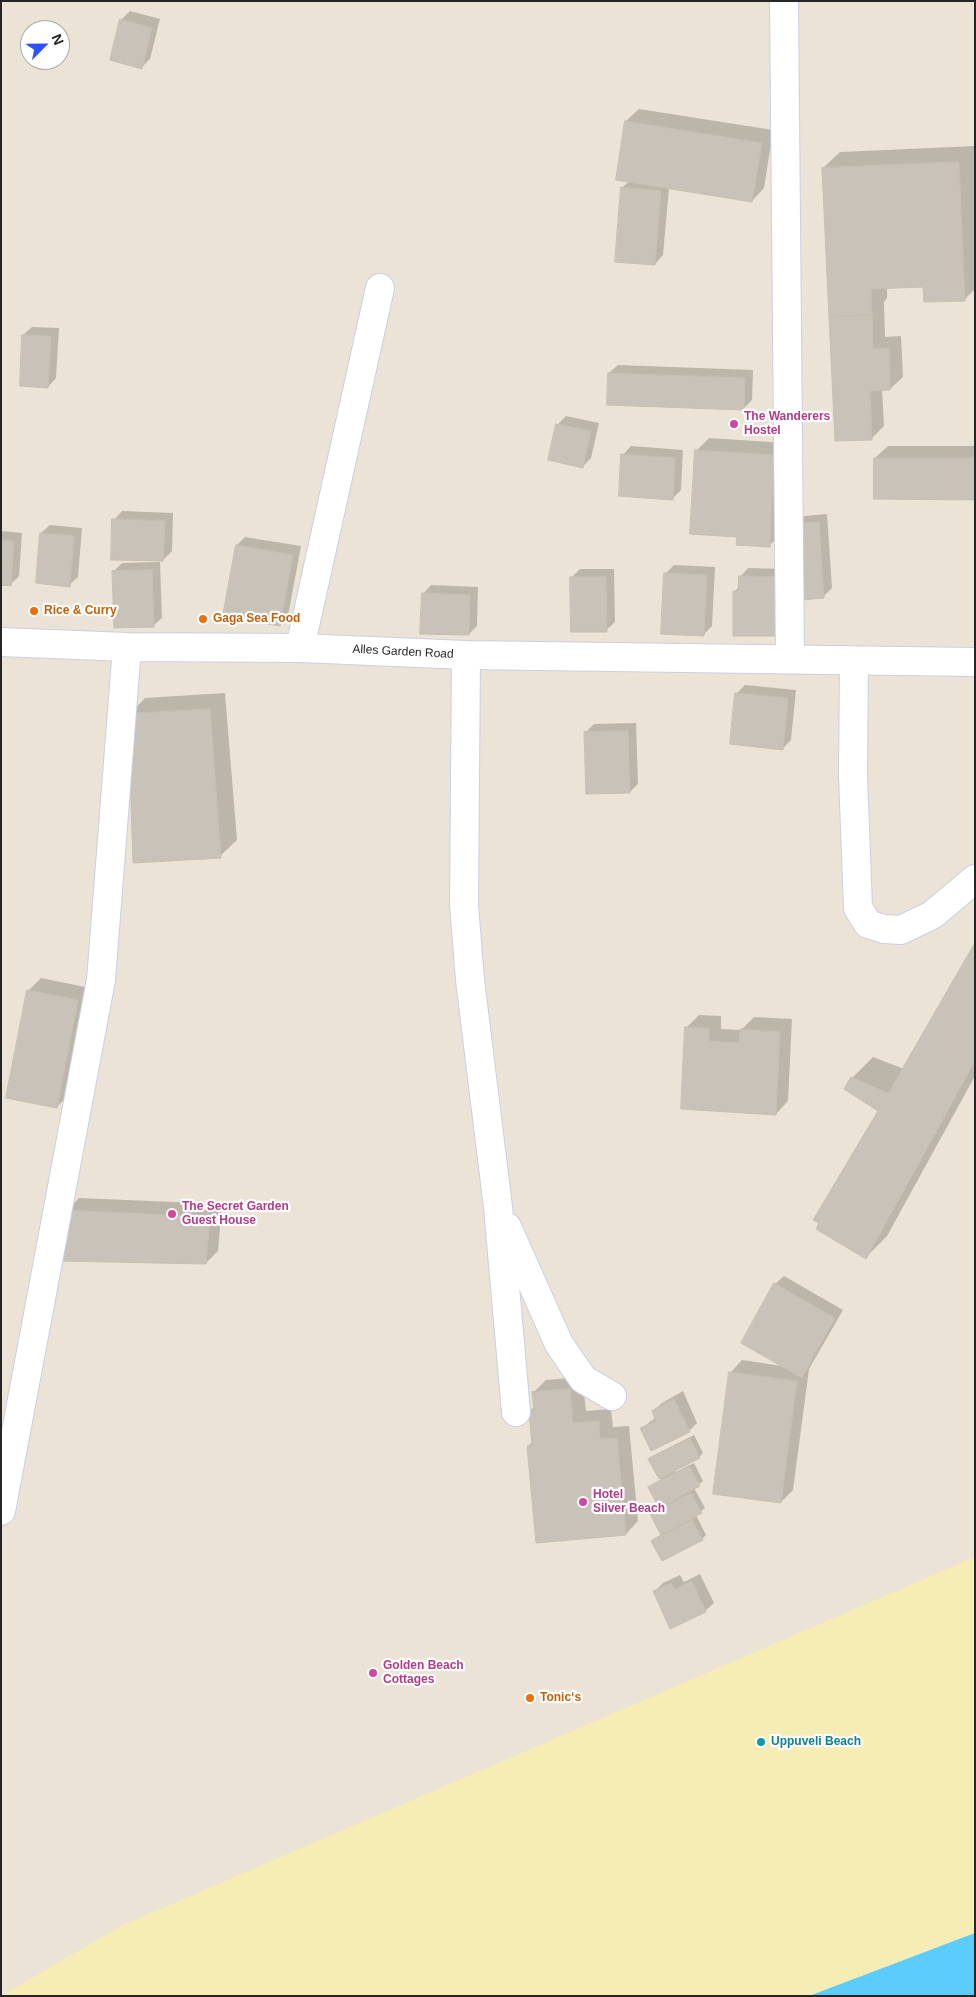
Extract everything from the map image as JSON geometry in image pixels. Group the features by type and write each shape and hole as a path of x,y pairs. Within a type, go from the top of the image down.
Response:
{"street":[{"path":"784,1 797,659"},
{"path":"300,648 380,288"},
{"name":"Alles Garden Road","path":"1,642 127,647 300,648 466,655 975,662"},
{"path":"1,1511 101,980 127,647"},
{"path":"466,655 464,905 471,989 498,1207 516,1412"},
{"path":"854,661 854,776 858,908 868,924 884,929 901,930 932,915 975,879"},
{"path":"498,1207 559,1344 583,1379 612,1396"}],"sand":[{"name":"Uppuveli Beach","path":"975,1557 975,1933 809,1996 1,1996 121,1926"}],"water":[{"path":"975,1933 975,1996 809,1996"}],"building":[{"path":"120,19 152,28 142,69 110,60"},
{"path":"625,121 762,143 752,202 616,180"},
{"path":"959,162 965,301 924,302 923,287 871,289 872,315 829,317 822,168"},
{"path":"621,187 661,191 655,265 615,262"},
{"path":"872,315 873,349 889,348 890,390 870,391 872,440 835,441 829,317"},
{"path":"22,335 51,336 48,388 20,386"},
{"path":"608,373 745,378 744,410 607,405"},
{"path":"556,424 591,431 583,468 548,460"},
{"path":"695,450 774,455 770,547 736,545 737,537 690,534"},
{"path":"621,454 675,458 673,500 619,496"},
{"path":"874,458 975,458 975,500 874,499"},
{"path":"112,519 165,521 163,561 111,560"},
{"path":"819,522 824,598 801,600 795,524"},
{"path":"40,533 74,536 70,587 36,583"},
{"path":"1,540 14,541 11,586 1,585"},
{"path":"236,545 293,555 280,626 223,616"},
{"path":"152,570 154,627 114,628 112,571"},
{"path":"664,573 707,575 704,636 661,634"},
{"path":"739,576 781,577 781,636 733,636 733,591 738,591"},
{"path":"570,577 606,577 607,632 571,632"},
{"path":"422,593 470,595 469,635 420,634"},
{"path":"735,693 788,698 783,750 730,744"},
{"path":"210,709 221,858 133,863 128,714"},
{"path":"628,731 630,793 586,794 584,732"},
{"path":"975,943 975,1061 866,1259 816,1229 819,1223 813,1220 878,1111 844,1089 851,1077 888,1093"},
{"path":"27,990 78,1000 57,1108 6,1098"},
{"path":"685,1027 709,1028 709,1041 739,1043 740,1029 780,1032 776,1115 681,1109"},
{"path":"65,1210 210,1217 206,1264 59,1261"},
{"path":"774,1283 835,1318 802,1378 741,1343"},
{"path":"729,1372 797,1381 781,1503 713,1494"},
{"path":"570,1389 573,1423 599,1421 600,1439 617,1438 626,1535 536,1543 527,1446 532,1445 529,1411 534,1410 532,1392"},
{"path":"674,1399 690,1432 651,1451 640,1428 656,1421 652,1411"},
{"path":"690,1438 700,1458 659,1479 648,1459"},
{"path":"689,1466 700,1486 659,1508 648,1487"},
{"path":"691,1493 702,1513 661,1535 650,1514"},
{"path":"692,1520 703,1540 662,1561 651,1541"},
{"path":"692,1581 706,1612 670,1629 653,1591 671,1583 675,1589"}],"place":[{"name":"The Wanderers Hostel","path":"734,424"},
{"name":"Rice & Curry","path":"34,611"},
{"name":"Gaga Sea Food","path":"203,619"},
{"name":"The Secret Garden Guest House","path":"172,1214"},
{"name":"Hotel Silver Beach","path":"583,1502"},
{"name":"Golden Beach Cottages","path":"373,1673"},
{"name":"Tonic‘s","path":"530,1698"},
{"name":"Uppuveli Beach","path":"761,1742"}]}
